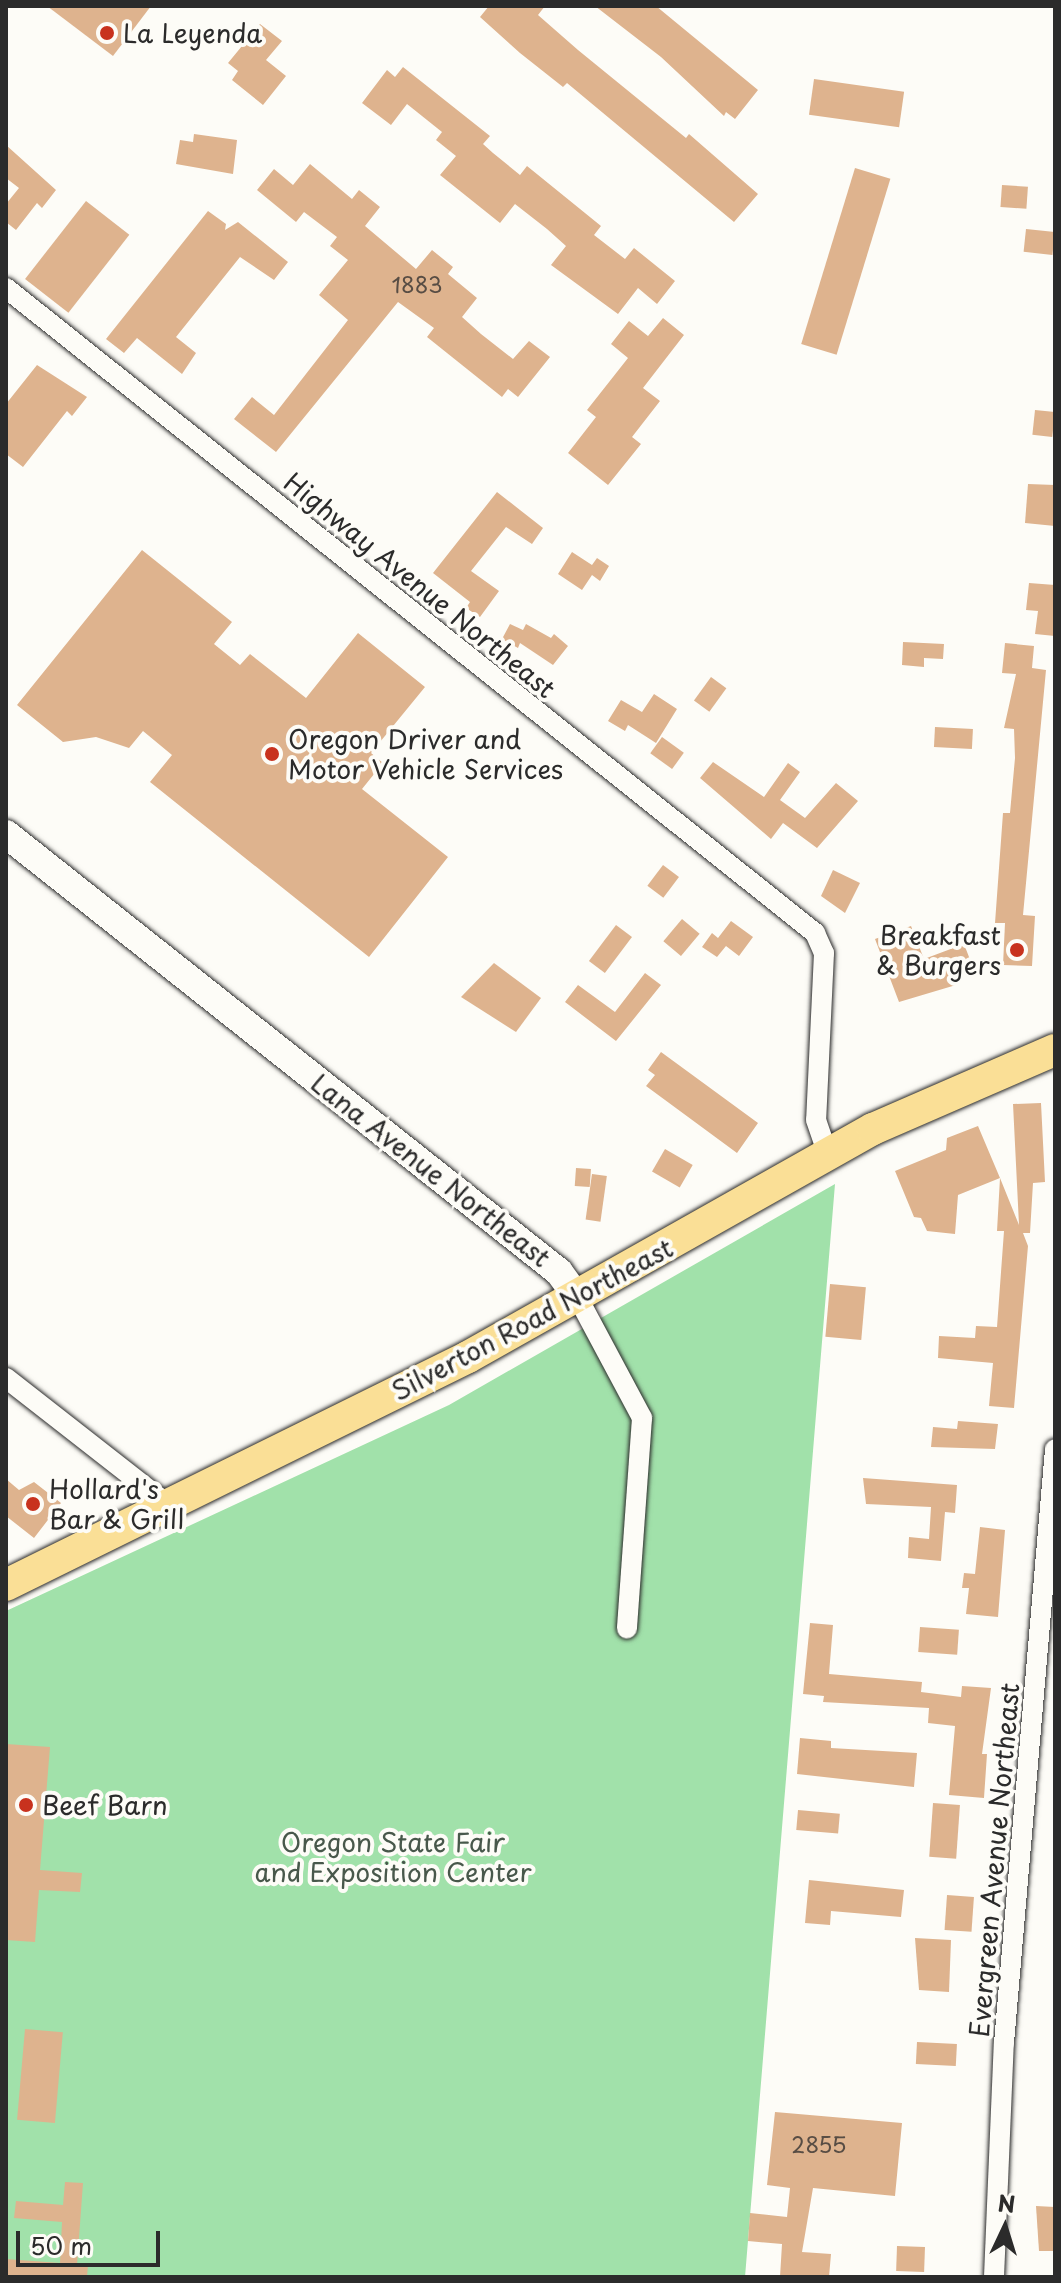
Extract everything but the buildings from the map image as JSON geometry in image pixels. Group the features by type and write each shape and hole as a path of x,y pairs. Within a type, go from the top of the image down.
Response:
{"main road":[{"name":"Silverton Road Northeast","path":"6,1585 578,1298 827,1152 1055,1050"}],"street":[{"name":"Highway Avenue Northeast","path":"6,288 815,933 824,953 816,1120 827,1152"},
{"name":"Lana Avenue Northeast","path":"6,834 559,1272 578,1298 642,1418 627,1628"},
{"path":"6,1378 167,1504"},
{"name":"Evergreen Avenue Northeast","path":"994,2277 1004,2043 1055,1449"}],"green space":[{"name":"Oregon State Fair and Exposition Center","path":"835,1184 745,2277 6,2277 6,1611 449,1405"}],"place":[{"name":"La Leyenda","path":"107,33"},
{"name":"Oregon Driver and Motor Vehicle Services","path":"272,754"},
{"name":"Breakfast & Burgers","path":"1017,950"},
{"name":"Hollard's Bar & Grill","path":"33,1504"},
{"name":"Beef Barn","path":"26,1805"}]}
